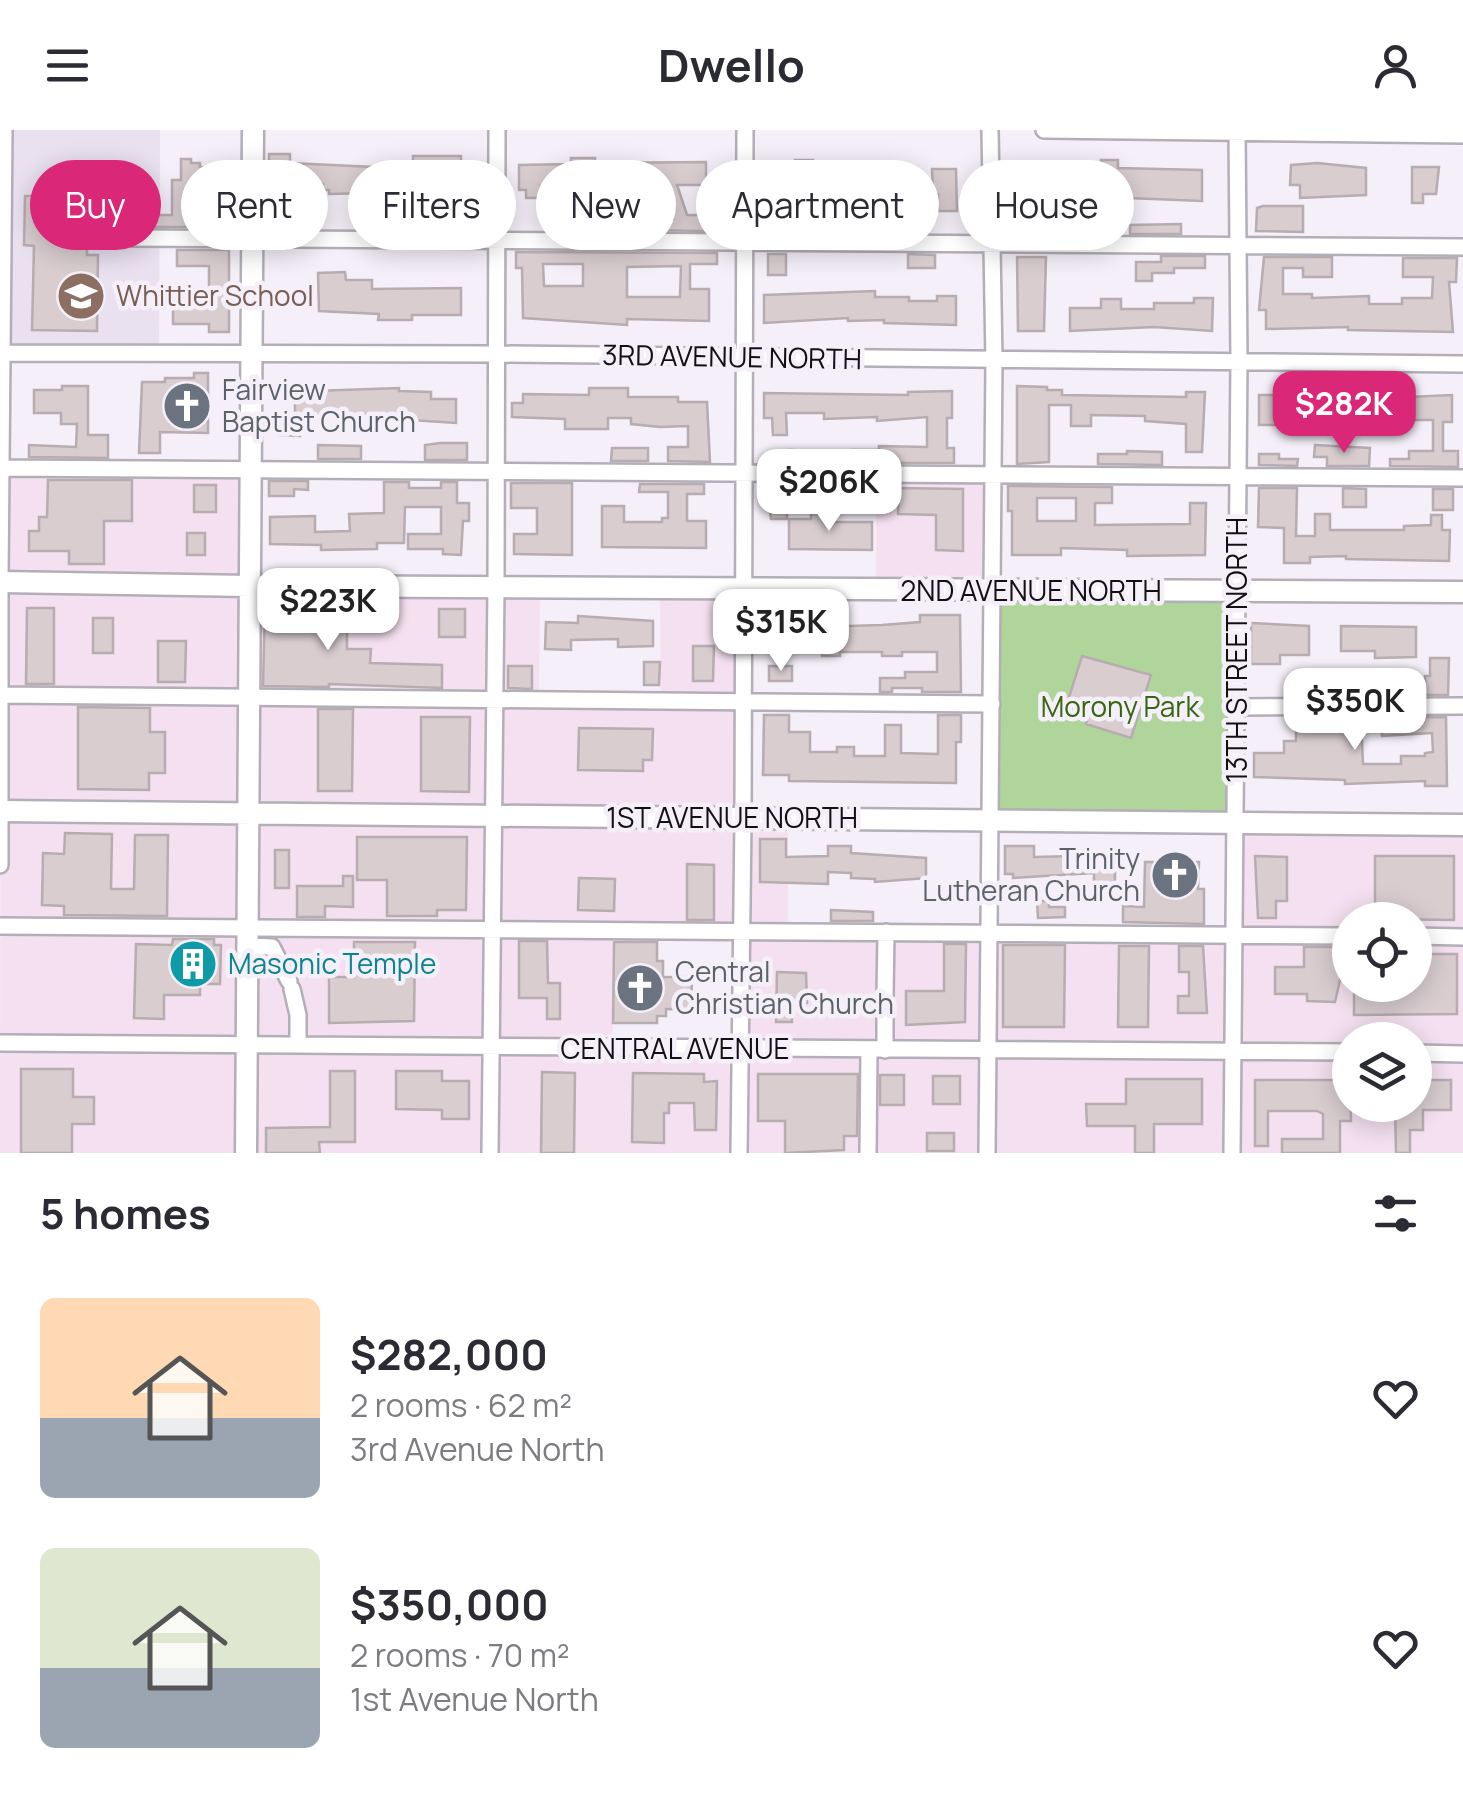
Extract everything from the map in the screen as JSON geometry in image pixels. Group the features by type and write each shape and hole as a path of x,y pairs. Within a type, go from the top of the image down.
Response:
{"main road":[{"path":"253,130 253,160"},
{"path":"246,1153 253,250"},
{"name":"2ND AVENUE NORTH","path":"0,580 250,586 1463,592"},
{"name":"1ST AVENUE NORTH","path":"0,810 1463,825"}],"street":[{"path":"0,580 4,130"},
{"path":"497,130 497,160"},
{"path":"745,130 745,160"},
{"path":"990,130 991,160"},
{"path":"1044,130 1463,134"},
{"name":"13TH STREET NORTH","path":"1232,1153 1239,361 1237,131"},
{"path":"516,241 696,242"},
{"path":"1134,245 1463,247"},
{"path":"490,1153 496,250"},
{"path":"738,1153 744,250"},
{"path":"987,1153 992,250"},
{"name":"3RD AVENUE NORTH","path":"1,353 1463,364"},
{"path":"1,468 1463,478"},
{"path":"0,590 0,865"},
{"path":"0,695 992,704"},
{"path":"1236,707 1463,706"},
{"path":"0,926 249,938 492,930 1332,936"},
{"path":"868,1153 885,998 886,932"},
{"path":"1432,936 1463,937"},
{"path":"249,938 272,947 290,985 298,1015 298,1046"},
{"name":"CENTRAL AVENUE","path":"0,1043 1332,1052"},
{"path":"1432,1053 1463,1054"}],"shaded area":[{"name":"Whittier School","path":"4,130 160,130 160,160 30,160 30,250 159,250 159,354 3,353"},
{"path":"1,468 252,468 250,585 540,588 539,699 661,701 660,589 743,589 743,818 788,819 788,930 1233,935 1235,824 1463,825 1463,1153 0,1153","holes":["612,931 741,931 738,1049 613,1049"]},
{"path":"876,474 992,474 990,591 876,590"}],"green space":[{"name":"Morony Park","path":"990,591 1237,591 1235,824 989,819"}],"building":[{"path":"269,154 290,154 290,160 269,160"},
{"path":"413,156 461,156 461,160 413,160"},
{"path":"676,162 696,162 696,185 677,185 687,215 696,215 696,231 676,231"},
{"path":"1317,163 1366,168 1366,195 1300,198 1300,185 1290,185 1291,165"},
{"path":"328,165 348,166 348,194 329,194"},
{"path":"519,165 536,165 536,198 526,198 526,190 519,190"},
{"path":"1412,167 1439,167 1436,194 1423,194 1423,203 1412,203"},
{"path":"1134,168 1202,170 1202,201 1134,198"},
{"path":"939,169 956,169 957,211 939,211"},
{"path":"172,180 181,180 181,227 161,227 161,215 172,215"},
{"path":"25,196 30,196 30,246 24,245"},
{"path":"1303,206 1303,232 1256,231 1257,208"},
{"path":"1181,224 1181,234 1134,234 1134,225"},
{"path":"34,250 87,250 87,255 98,255 97,331 32,330"},
{"path":"177,250 229,250 229,332 209,332 209,324 173,324 173,297 209,296 209,266 177,266"},
{"path":"516,252 717,253 717,264 690,264 690,289 709,289 709,321 627,319 627,325 523,318 522,268 516,268","holes":["543,264 583,264 583,286 544,286","681,266 680,297 627,297 627,267"]},
{"path":"768,254 786,254 786,275 768,275"},
{"path":"908,254 935,255 935,268 908,268"},
{"path":"1161,256 1205,256 1205,268 1174,268 1174,273 1152,273 1152,281 1136,281 1136,262 1161,262"},
{"path":"1017,257 1046,257 1044,331 1018,331"},
{"path":"1264,257 1332,257 1332,277 1303,277 1303,268 1283,268 1283,294 1312,294 1312,298 1369,296 1369,304 1402,304 1402,298 1432,298 1433,277 1403,277 1403,258 1457,258 1456,282 1449,282 1453,332 1348,327 1266,329 1266,310 1259,310"},
{"path":"345,272 346,280 372,280 372,289 461,288 461,315 378,320 379,314 319,311 318,273"},
{"path":"875,291 875,297 909,297 909,301 956,296 956,325 848,318 764,323 764,295"},
{"path":"1194,298 1213,298 1212,331 1154,327 1070,331 1070,308 1101,308 1101,299 1121,299 1121,309 1154,309 1154,303 1194,303"},
{"path":"194,373 208,373 208,433 160,432 160,453 139,453 142,382 194,378"},
{"path":"62,386 88,386 88,435 108,435 108,458 29,457 29,445 76,447 77,424 61,424 61,413 34,413 34,390 62,390"},
{"path":"295,386 313,387 313,391 399,388 431,392 431,399 456,399 456,423 381,418 381,414 301,415 300,436 279,435 279,414 295,414"},
{"path":"1017,386 1062,390 1062,395 1186,397 1186,392 1205,392 1202,452 1186,452 1186,424 1145,421 1145,416 1091,415 1091,426 1071,426 1071,405 1049,405 1049,462 1017,464"},
{"path":"589,388 628,388 628,397 678,397 678,402 707,402 710,462 668,461 668,447 688,447 688,426 660,427 631,424 631,418 608,418 608,429 565,429 565,419 512,417 512,403 523,403 523,394 589,395"},
{"path":"952,391 947,448 954,448 954,463 852,463 852,450 927,447 927,417 877,421 877,417 824,419 824,413 786,413 787,435 773,435 772,418 764,418 764,393 908,395"},
{"path":"1259,395 1276,395 1276,425 1259,425"},
{"path":"1298,395 1342,395 1342,400 1452,395 1452,422 1443,422 1443,451 1458,451 1458,467 1390,466 1390,459 1409,459 1409,451 1433,451 1433,420 1393,420 1393,426 1377,426 1377,421 1317,422 1317,414 1298,414"},
{"path":"467,443 467,460 425,460 425,445"},
{"path":"318,445 361,446 361,459 318,459"},
{"path":"1315,445 1370,448 1369,466 1327,466 1327,457 1314,457"},
{"path":"612,448 648,448 648,461 611,461"},
{"path":"790,450 818,451 818,462 789,462"},
{"path":"1162,452 1162,465 1098,464 1098,454"},
{"path":"1259,454 1298,459 1297,466 1259,465"},
{"path":"48,480 132,480 132,521 104,521 104,564 69,564 69,551 29,551 29,531 39,531 39,517 47,517"},
{"path":"269,481 308,481 308,490 294,489 294,496 269,496"},
{"path":"384,482 409,482 409,488 441,488 441,482 457,482 457,503 469,503 469,521 463,521 461,555 443,554 443,549 408,549 408,534 441,534 441,507 405,507 404,543 377,543 377,549 321,550 321,545 270,544 270,517 315,516 315,532 350,531 349,514 384,513"},
{"path":"511,483 572,483 572,555 514,554 514,534 537,534 537,508 511,508"},
{"path":"640,484 704,484 704,494 687,494 687,521 706,521 706,548 602,547 602,506 624,506 624,522 662,522 662,518 668,518 668,492 639,492"},
{"path":"194,485 216,485 216,512 194,512"},
{"path":"1008,486 1112,487 1112,503 1095,503 1095,525 1190,524 1190,503 1206,503 1205,555 1127,556 1127,550 1061,548 1061,555 1012,555 1012,511 1008,511","holes":["1037,498 1076,498 1076,521 1037,521"]},
{"path":"767,487 787,487 787,519 771,519"},
{"path":"899,488 963,489 963,551 936,550 936,515 898,514"},
{"path":"1259,488 1297,488 1296,536 1315,536 1315,514 1330,514 1330,530 1404,530 1404,526 1431,525 1431,515 1442,515 1442,530 1450,530 1449,561 1346,556 1310,557 1310,563 1284,563 1284,528 1258,527"},
{"path":"1343,488 1366,489 1366,507 1343,507"},
{"path":"1433,489 1453,489 1453,510 1433,510"},
{"path":"811,513 829,513 829,522 872,522 872,550 789,549 789,519 811,519"},
{"path":"187,533 205,533 205,555 187,555"},
{"path":"265,605 347,607 347,649 371,649 370,663 442,665 442,688 263,686"},
{"path":"27,608 54,608 54,684 26,684"},
{"path":"439,609 465,609 465,637 439,637"},
{"path":"920,615 960,615 961,692 892,688 892,692 880,692 880,678 905,678 905,672 937,672 937,652 882,656 882,652 840,652 840,656 822,656 822,648 793,648 793,623 816,623 816,627 882,625 920,622"},
{"path":"578,616 653,621 653,646 618,647 618,639 571,640 571,650 545,649 546,622 578,623"},
{"path":"93,618 113,618 113,653 93,653"},
{"path":"1251,623 1309,626 1309,655 1280,655 1280,664 1251,664"},
{"path":"1341,626 1416,627 1416,657 1375,658 1375,651 1341,651"},
{"path":"158,641 186,641 185,682 158,682"},
{"path":"693,646 714,646 713,681 693,681"},
{"path":"1082,656 1151,675 1131,738 1086,724 1088,717 1065,710"},
{"path":"1430,658 1449,658 1448,695 1425,695"},
{"path":"644,662 660,662 659,685 644,685"},
{"path":"508,666 532,666 532,689 508,688"},
{"path":"769,666 792,666 792,681 769,681"},
{"path":"78,707 150,708 150,732 165,732 165,773 149,773 149,790 78,789"},
{"path":"318,709 353,709 352,791 318,791"},
{"path":"764,715 789,715 789,732 810,732 810,752 837,752 837,747 854,747 854,756 885,756 885,725 901,725 901,753 938,754 938,715 961,715 961,742 956,742 956,783 789,781 789,775 763,775"},
{"path":"421,717 470,717 469,792 421,791"},
{"path":"1446,717 1447,786 1425,786 1425,781 1345,784 1345,780 1254,777 1254,753 1284,753 1284,741 1296,741 1296,718 1361,718 1363,764 1401,764 1401,756 1433,752 1432,733 1382,736 1381,718"},
{"path":"579,728 653,729 652,760 643,760 643,771 578,770"},
{"path":"65,833 112,834 111,889 134,889 135,835 168,835 167,916 64,915 64,906 42,905 43,853 64,854"},
{"path":"357,837 467,837 466,910 437,910 437,916 387,916 387,880 357,880"},
{"path":"760,839 786,839 786,857 828,856 828,846 851,846 851,853 926,858 926,878 875,882 851,878 851,873 828,872 828,884 760,882"},
{"path":"1005,846 1034,846 1034,857 1115,855 1115,886 1094,891 1094,873 1013,878 1013,874 1005,874"},
{"path":"275,850 289,850 289,888 275,888"},
{"path":"1255,856 1287,857 1287,901 1276,901 1276,918 1258,918"},
{"path":"1375,856 1454,856 1454,920 1432,920 1432,902 1375,902"},
{"path":"1145,862 1199,862 1198,889 1204,889 1204,924 1123,922 1123,906 1144,907"},
{"path":"687,864 714,865 714,920 687,920"},
{"path":"343,876 353,876 353,907 325,906 325,917 297,917 297,886 343,886"},
{"path":"579,878 615,879 614,911 578,910"},
{"path":"1037,901 1049,901 1049,907 1065,907 1065,917 1038,918"},
{"path":"831,910 873,912 873,921 831,921"},
{"path":"173,939 214,939 214,945 221,945 220,984 200,984 200,995 164,995 164,1019 134,1018 136,944 172,945"},
{"path":"519,941 547,941 548,983 560,983 560,1019 547,1019 547,998 519,998"},
{"path":"354,942 415,942 414,1021 329,1023 329,977 354,977"},
{"path":"614,942 657,942 657,961 663,961 663,977 692,977 691,1010 666,1009 666,1016 657,1016 657,1023 613,1023"},
{"path":"944,944 966,944 965,1022 906,1025 906,991 944,991"},
{"path":"1003,945 1065,945 1064,1027 1003,1027"},
{"path":"1119,946 1149,946 1148,1027 1118,1027"},
{"path":"1179,946 1203,946 1207,1013 1178,1013 1178,996 1189,996 1189,972 1179,972"},
{"path":"1304,947 1332,947 1332,1002 1307,1001 1307,994 1275,994 1275,967 1304,967"},
{"path":"1432,954 1457,954 1457,1014 1354,1015 1354,1002 1432,1002"},
{"path":"777,972 806,973 807,1003 792,1003 792,1022 776,1022"},
{"path":"21,1069 73,1069 73,1097 94,1097 94,1124 72,1124 72,1153 21,1153"},
{"path":"330,1071 355,1071 355,1142 319,1142 320,1153 266,1153 266,1128 330,1127"},
{"path":"396,1071 442,1071 442,1081 469,1081 469,1119 442,1119 442,1110 396,1109"},
{"path":"542,1072 575,1073 574,1153 541,1153"},
{"path":"633,1073 704,1074 704,1082 717,1081 716,1130 695,1130 694,1103 669,1103 669,1113 664,1113 664,1143 632,1142"},
{"path":"758,1074 858,1074 857,1136 844,1136 844,1150 785,1153 785,1121 758,1121"},
{"path":"880,1075 904,1075 904,1105 880,1105"},
{"path":"933,1076 960,1076 960,1104 933,1104"},
{"path":"1126,1079 1202,1079 1202,1124 1154,1124 1154,1153 1135,1153 1135,1126 1087,1126 1086,1104 1126,1104"},
{"path":"1255,1080 1332,1080 1332,1122 1340,1122 1340,1153 1282,1153 1282,1139 1323,1139 1323,1114 1317,1111 1268,1111 1268,1146 1255,1146"},
{"path":"1432,1080 1451,1080 1451,1110 1432,1110"},
{"path":"1395,1122 1423,1122 1423,1130 1410,1130 1410,1153 1396,1153"},
{"path":"927,1133 954,1133 954,1151 927,1151"}],"place":[{"name":"Whittier School","path":"81,296"},
{"name":"Fairview Baptist Church","path":"187,406"},
{"name":"Trinity Lutheran Church","path":"1175,875"},
{"name":"Masonic Temple","path":"193,964"},
{"name":"Central Christian Church","path":"640,988"}]}
